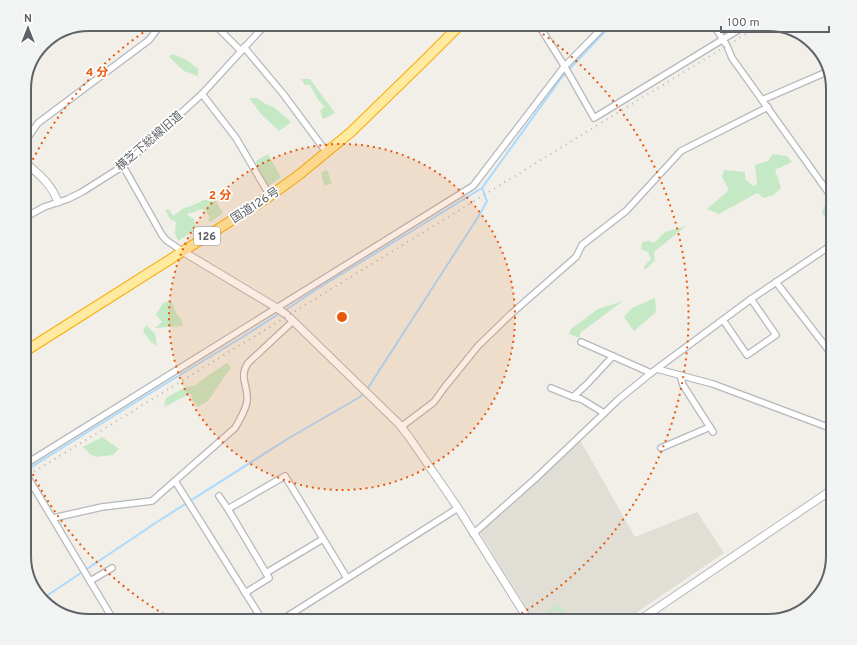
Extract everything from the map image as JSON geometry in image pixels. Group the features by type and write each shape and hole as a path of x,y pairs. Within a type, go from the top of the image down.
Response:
{"highway":[{"name":"国道126号","path":"31,348 270,196 327,153 351,132 453,31"}],"street":[{"path":"31,133 38,123 149,40 156,31"},
{"path":"222,31 242,49 284,95 327,153"},
{"name":"横芝下総線旧道","path":"31,214 44,207 68,199 82,192 122,166 202,94 259,31"},
{"path":"542,31 594,118 736,31"},
{"path":"31,461 473,186 564,67 599,31"},
{"path":"718,31 727,46 732,58 826,189"},
{"path":"762,100 824,73"},
{"path":"202,94 236,138 270,196"},
{"path":"401,427 434,402 478,346 512,313 576,257 582,245 626,211 681,151 768,107"},
{"path":"122,166 166,240 286,315 401,427 458,508 524,614"},
{"path":"31,167 47,182 55,193 58,202"},
{"path":"473,534 535,479 619,399 722,320 826,249"},
{"path":"776,282 826,347"},
{"path":"722,320 747,355 776,335 751,299"},
{"path":"53,518 102,507 152,501 235,428 242,416 247,401 244,368 293,321"},
{"path":"581,342 651,374"},
{"path":"573,397 613,356"},
{"path":"657,369 713,384 826,426"},
{"path":"680,375 683,385 713,432"},
{"path":"551,388 581,399 604,413"},
{"path":"661,448 710,427"},
{"path":"228,509 285,476 348,578"},
{"path":"175,481 258,614"},
{"path":"31,482 110,614"},
{"path":"648,614 826,494"},
{"path":"219,496 269,578 245,593"},
{"path":"291,614 458,508"},
{"path":"266,574 323,539"},
{"path":"90,581 112,568"}],"shaded area":[{"path":"580,440 635,537 697,512 724,553 634,614 531,614 480,533"}],"green space":[{"path":"172,54 187,60 198,69 198,76 184,71 169,57"},
{"path":"301,79 310,79 335,113 323,119 320,110 325,107 310,85 305,85"},
{"path":"249,98 257,98 275,108 291,122 279,131 262,115"},
{"path":"268,154 281,177 269,186 258,169 256,161"},
{"path":"773,154 787,156 792,162 775,170 781,188 773,195 764,198 757,193 719,214 707,209 729,190 722,177 724,170 745,172 745,179 753,186 757,184 755,165 768,161"},
{"path":"327,170 332,183 324,186 321,172"},
{"path":"204,200 215,200 223,213 210,222 208,220 210,218 206,211 201,209 189,213 187,215 193,218 197,229 178,241 175,233 176,222 170,219 165,210 169,209 173,216 184,208"},
{"path":"826,206 826,216 822,214"},
{"path":"686,226 654,252 655,260 645,270 644,266 651,259 648,252 641,249 642,242 649,241 654,243 665,232"},
{"path":"655,298 656,312 634,331 624,317 632,308"},
{"path":"171,300 183,326 155,328 162,322 156,315 163,303"},
{"path":"623,301 580,333 580,338 569,334 571,329 598,309"},
{"path":"146,325 155,334 157,346 150,341 143,331"},
{"path":"227,363 231,367 208,401 198,407 192,399 191,393 164,407 166,398 184,388 196,385"},
{"path":"102,437 119,449 113,455 96,457 90,454 83,447"},
{"path":"559,605 565,614 560,614 557,609 550,614 543,614"}],"waterway":[{"path":"284,311 317,289 482,188 562,77 605,31"},
{"path":"47,596 157,522 289,438 360,397 368,388 480,214 487,201 482,188"},
{"path":"31,467 280,313"}],"railway":[{"path":"31,474 751,31"}]}
